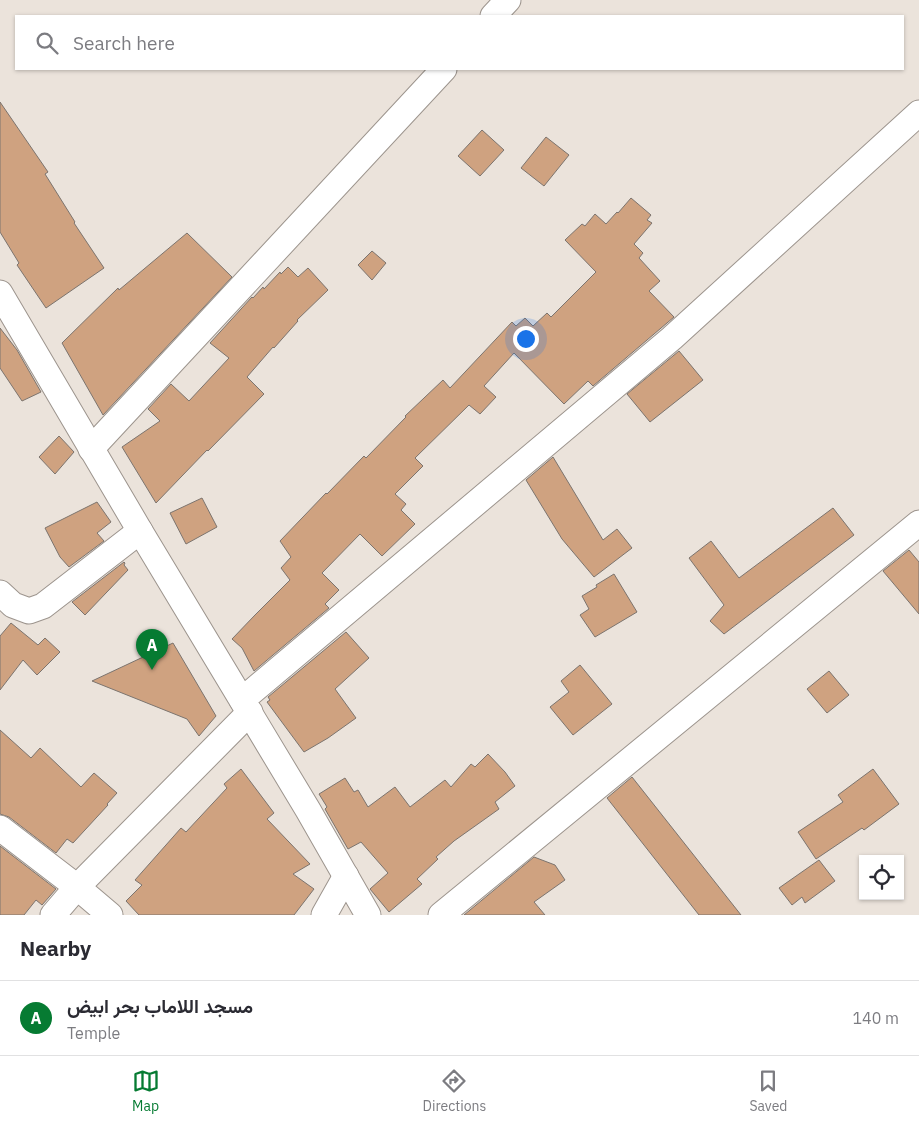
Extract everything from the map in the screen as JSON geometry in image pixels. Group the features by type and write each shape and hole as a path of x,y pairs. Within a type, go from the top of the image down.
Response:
{"street":[{"path":"494,15 508,0"},
{"path":"92,448 443,70"},
{"path":"53,915 246,706 672,338 919,113"},
{"path":"0,293 368,915"},
{"path":"441,915 919,523"},
{"path":"0,593 13,605 29,611 43,606 140,531"},
{"path":"0,828 110,915"},
{"path":"324,915 346,876"}],"building":[{"path":"0,102 48,172 45,174 104,268 46,308 17,265 19,263 0,232"},
{"path":"482,130 504,150 480,176 458,156"},
{"path":"546,137 569,155 544,186 521,168"},
{"path":"631,198 651,215 647,220 652,223 634,244 643,253 639,258 660,281 649,291 674,317 593,386 588,381 564,404 514,353 484,386 496,397 480,414 469,405 415,458 423,466 395,494 406,504 401,510 415,524 382,556 360,534 322,573 339,590 325,604 329,608 254,671 242,648 232,639 290,580 281,568 291,557 280,541 326,493 364,456 366,458 405,416 443,380 450,388 512,322 516,326 525,318 533,326 547,313 551,317 596,272 565,240 582,224 585,226 595,214 606,224"},
{"path":"187,233 232,277 103,415 62,343 118,288 119,290"},
{"path":"372,251 386,263 372,280 358,265"},
{"path":"288,267 298,277 308,268 328,290 297,320 247,377 264,394 156,503 122,447 160,421 148,409 171,384 189,401 229,358 210,343 252,297 263,287 264,289 280,272 281,274"},
{"path":"0,328 17,350 41,392 22,401 0,368"},
{"path":"679,351 703,380 650,422 627,394"},
{"path":"59,436 74,452 55,474 39,457"},
{"path":"553,457 603,540 617,529 632,548 594,577 562,539 526,480"},
{"path":"202,498 217,527 186,544 170,513"},
{"path":"97,502 111,522 97,533 104,541 69,567 60,557 45,528"},
{"path":"833,508 854,535 724,634 710,621 724,605 689,558 711,541 739,578"},
{"path":"909,550 919,562 919,614 883,571"},
{"path":"124,562 128,570 85,615 72,602"},
{"path":"614,574 637,612 595,637 580,615 589,609 582,596"},
{"path":"11,623 38,645 45,638 60,652 37,675 23,660 0,690 0,636"},
{"path":"346,632 369,658 335,689 356,718 304,752 267,702 270,700 268,697"},
{"path":"173,643 216,716 199,736 187,719 92,681"},
{"path":"580,665 612,704 573,735 550,707 569,692 561,681"},
{"path":"829,671 849,695 827,713 807,689"},
{"path":"0,730 31,758 40,748 81,787 94,773 117,793 73,843 67,839 56,853 9,817 0,814"},
{"path":"488,754 515,786 495,802 499,809 454,841 436,857 438,859 417,879 422,884 389,912 370,889 388,873 361,842 348,849 325,809 327,807 319,794 345,778 354,792 358,790 368,807 395,787 410,807 445,780 451,787 471,764 475,767"},
{"path":"241,769 274,813 267,819 310,864 293,874 314,889 294,915 139,915 126,901 142,885 135,880 181,828 186,832 227,788 224,784"},
{"path":"873,769 899,804 864,830 862,828 816,859 798,832 843,802 838,795"},
{"path":"632,777 741,915 699,915 607,798"},
{"path":"0,846 56,889 42,905 36,900 24,915 0,915"},
{"path":"534,857 555,865 565,880 534,902 545,915 464,915"},
{"path":"819,860 835,881 805,903 802,897 792,905 779,888"}],"place":[{"name":"مسجد اللاماب بحر ابيض","path":"152,670"}]}
